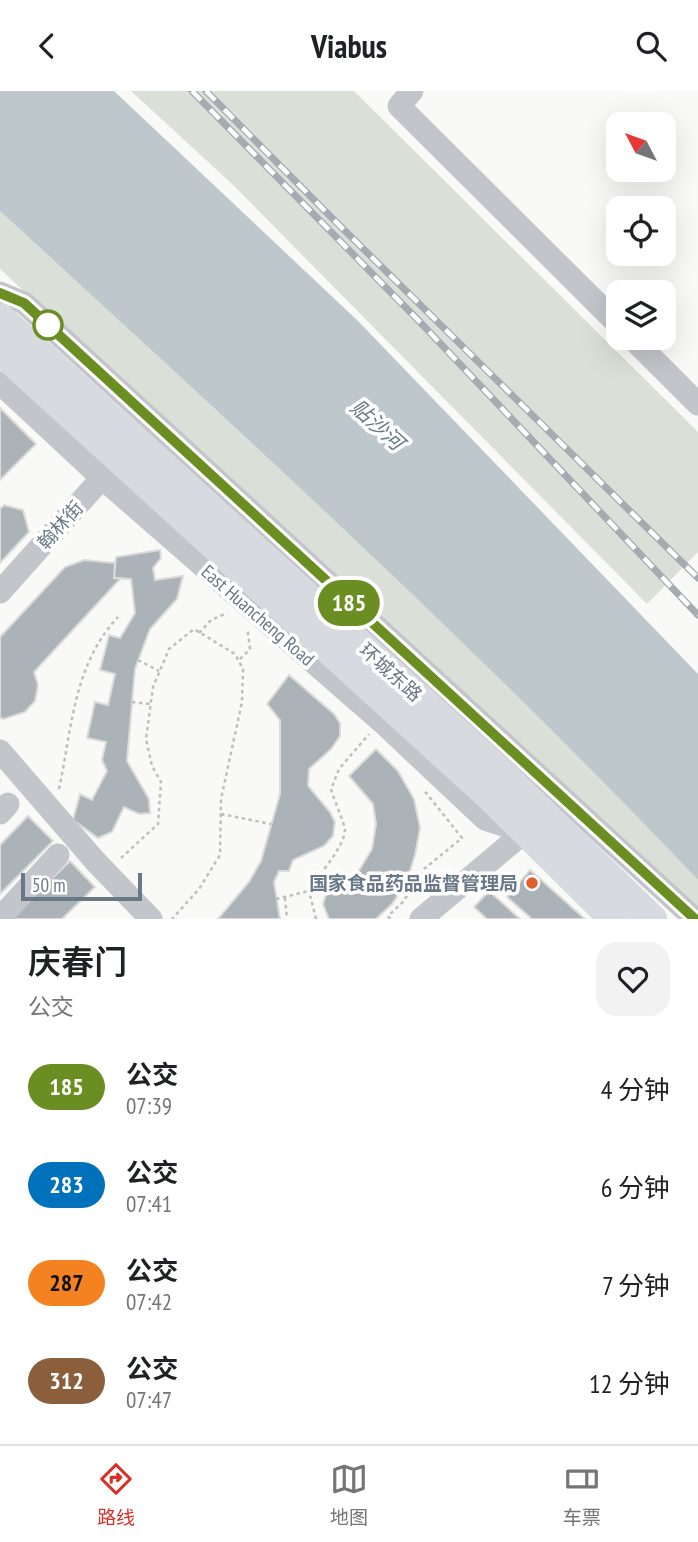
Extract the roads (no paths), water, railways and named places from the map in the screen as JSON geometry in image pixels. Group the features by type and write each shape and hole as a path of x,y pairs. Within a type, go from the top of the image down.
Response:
{"main road":[{"name":"环城东路","path":"0,318 173,473 535,824 652,919"},
{"name":"环城东路","path":"0,350 111,469 492,798 535,824 614,919"}],"street":[{"path":"412,91 399,106 606,312"},
{"path":"0,293 24,303 695,919"},
{"path":"644,350 698,404"},
{"name":"East Huancheng Road","path":"0,383 111,469 485,819 535,824"},
{"name":"翰林街","path":"0,592 111,469"},
{"path":"0,751 96,862 151,919"},
{"path":"421,919 535,824"},
{"path":"0,918 58,855"}],"water":[{"name":"贴沙河","path":"0,91 114,91 358,321 698,674 698,880 529,707 442,623 0,211"}],"railway":[{"path":"192,91 418,320 698,615"},
{"path":"206,91 698,578"}],"place":[{"name":"国家食品药品监督管理局","path":"532,883"}]}
